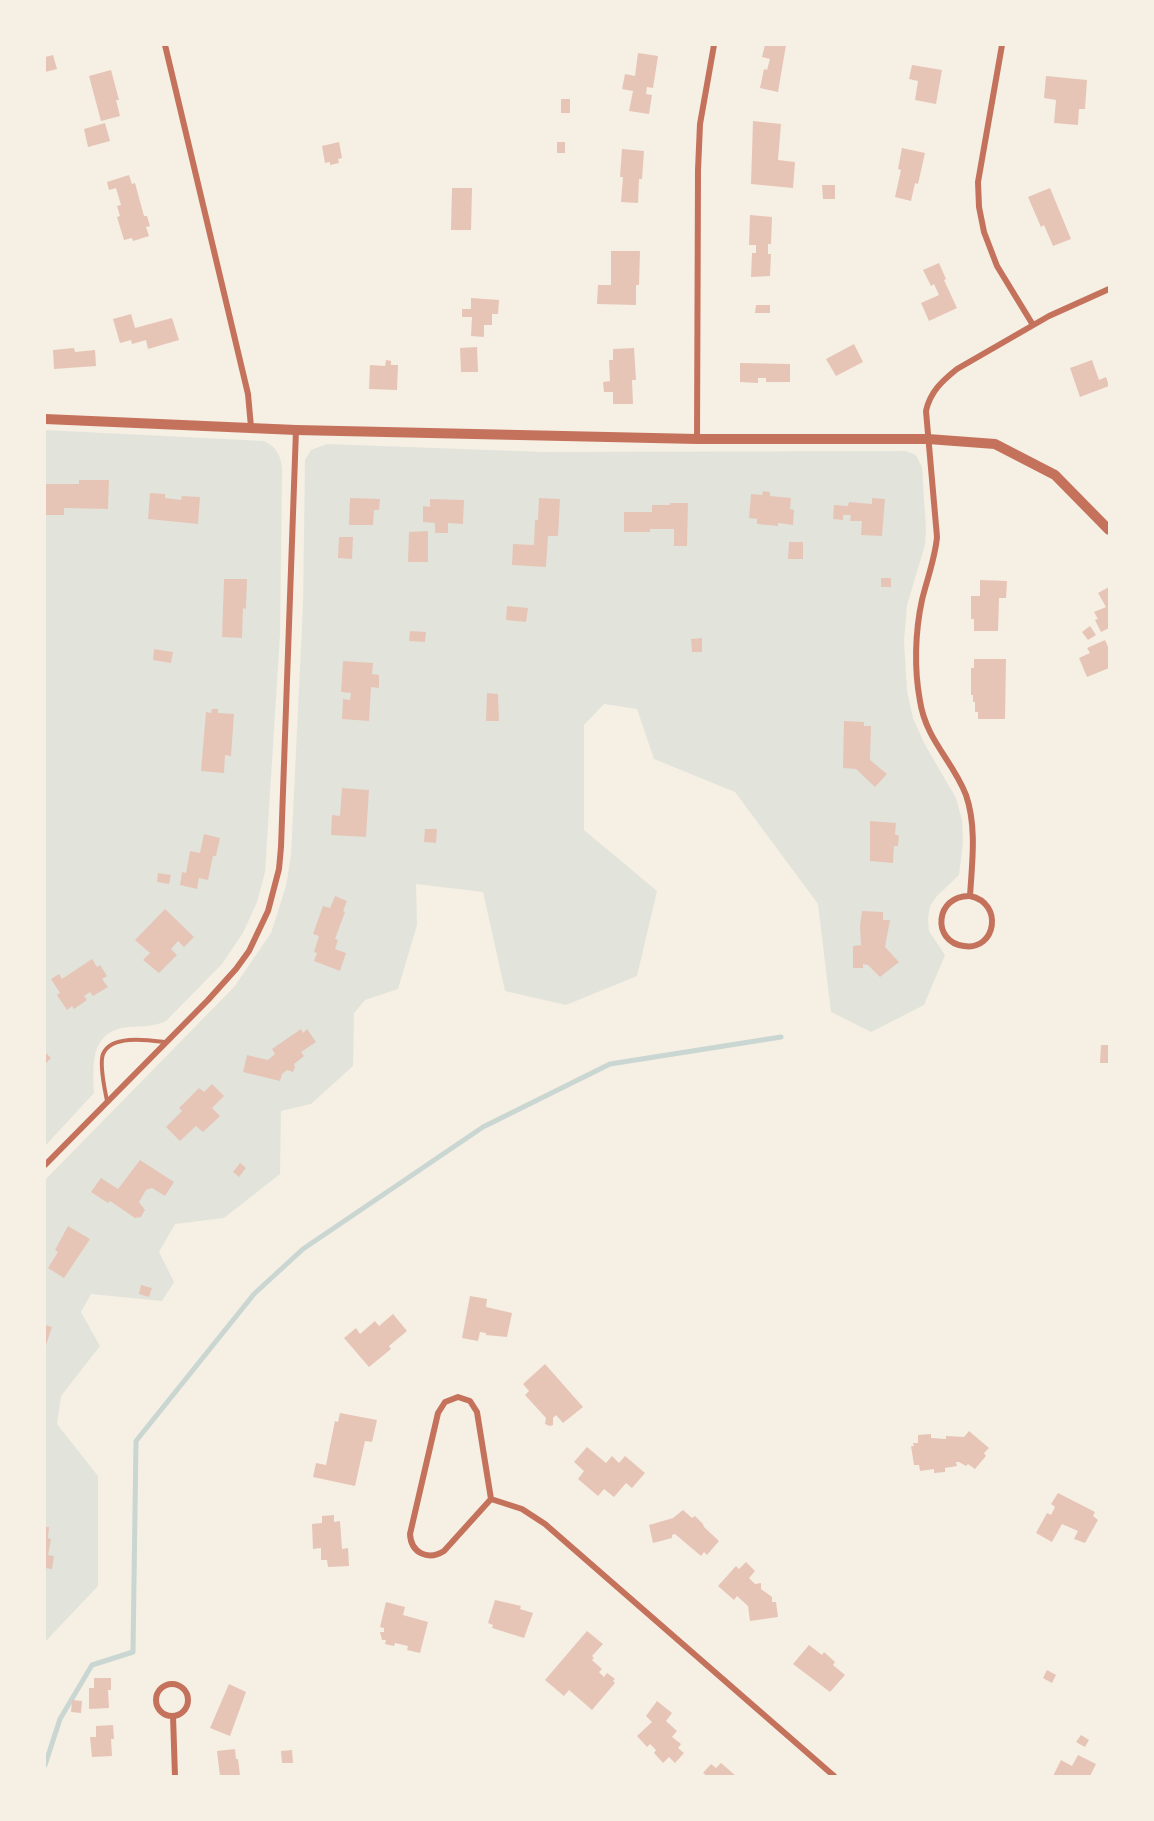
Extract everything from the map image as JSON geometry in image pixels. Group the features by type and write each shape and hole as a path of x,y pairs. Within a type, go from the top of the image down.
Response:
{"street":[{"path":"165,45 248,394 251,427"},
{"path":"697,439 698,170 700,124 714,45"},
{"path":"1002,45 978,182 979,207 984,232 997,266 1033,325"},
{"path":"970,896 972,845 970,811 958,780 940,751 921,710 918,687 919,616 937,537 926,411 930,395 957,369 1033,325 1109,289"},
{"path":"45,419 296,430 697,439 928,439 995,444 1055,475 1109,530"},
{"path":"45,1164 222,985 249,951 264,921 274,890 281,847 296,430"},
{"path":"970,896 978,898 987,905 993,923 984,940 973,946 965,947 957,945 947,937 941,918 952,900 970,896"},
{"path":"451,1398 464,1398 476,1409 491,1499 441,1553 428,1556 418,1552 414,1547 410,1534 438,1413 443,1404 451,1398"},
{"path":"491,1499 522,1509 545,1524 834,1776"},
{"path":"172,1683 184,1689 188,1699 185,1709 173,1716 159,1710 155,1698 161,1688 172,1683"},
{"path":"173,1716 175,1776"}],"lane":[{"path":"107,1102 102,1069 103,1053 112,1044 126,1040 144,1039 166,1042"}],"shaded area":[{"path":"45,430 264,441 278,452 282,469 280,635 265,872 257,902 243,933 222,964 166,1021 116,1030 107,1035 96,1050 94,1093 45,1146"},
{"path":"327,444 543,452 906,451 916,455 922,467 926,530 925,545 907,605 904,641 907,691 913,718 924,743 956,798 962,820 963,843 959,875 937,896 930,906 928,918 929,931 945,955 924,1005 871,1032 831,1012 818,904 735,792 654,759 637,709 604,704 584,725 584,830 657,891 637,976 566,1005 505,991 483,892 416,884 417,925 398,989 365,1000 354,1013 353,1066 311,1104 281,1111 280,1174 224,1218 175,1224 159,1252 174,1282 162,1301 91,1294 81,1312 100,1346 61,1396 57,1424 98,1476 98,1586 45,1642 45,1180 234,987 271,933 286,886 291,855 303,605 305,460 311,450"}],"building":[{"path":"765,45 786,45 778,92 760,88 764,69 767,70 770,59 762,57"},
{"path":"638,53 658,56 653,88 647,87 646,94 652,95 649,114 629,111 633,91 622,89 625,74 635,76"},
{"path":"53,55 57,69 45,72 45,57"},
{"path":"912,65 942,70 936,104 915,100 918,81 909,79"},
{"path":"111,70 119,100 116,100 120,116 101,121 89,76"},
{"path":"1046,76 1087,80 1085,109 1079,109 1078,125 1054,123 1056,100 1044,98"},
{"path":"561,99 570,99 570,113 561,113"},
{"path":"753,121 781,124 778,160 795,162 793,188 751,184"},
{"path":"105,123 110,141 88,147 84,129"},
{"path":"339,142 342,158 338,159 339,163 330,165 330,162 325,163 322,146"},
{"path":"557,142 565,142 565,153 557,153"},
{"path":"902,148 925,153 918,184 915,183 911,201 895,197 901,170 898,169"},
{"path":"622,149 644,151 638,203 621,202"},
{"path":"129,175 132,184 135,183 144,216 147,216 150,226 146,227 149,236 133,241 132,238 124,240 117,217 120,216 117,206 121,205 116,188 109,190 107,182"},
{"path":"822,185 835,185 835,199 823,199"},
{"path":"452,188 472,188 471,230 451,230"},
{"path":"1050,188 1071,239 1053,246 1044,225 1041,227 1028,197"},
{"path":"750,215 772,217 771,244 768,244 768,254 771,254 770,276 751,277 752,253 756,253 756,245 749,245"},
{"path":"611,251 640,251 636,305 597,304 598,285 611,285"},
{"path":"939,263 957,308 929,321 921,303 939,295 934,284 931,286 923,270"},
{"path":"471,298 499,300 498,314 492,314 492,325 484,325 484,337 471,336 472,317 462,317 462,309 471,309"},
{"path":"756,305 770,305 770,313 755,313"},
{"path":"131,314 135,328 172,318 179,340 148,349 146,340 132,344 131,340 120,343 113,319"},
{"path":"854,344 863,362 836,376 826,359"},
{"path":"477,347 478,372 461,372 460,348"},
{"path":"74,348 75,352 95,350 96,366 54,369 53,350"},
{"path":"634,348 636,380 632,380 633,404 613,404 613,392 604,392 603,382 610,381 609,360 613,360 613,349"},
{"path":"386,360 391,361 391,365 398,365 397,390 369,389 370,365 385,366"},
{"path":"1092,360 1099,380 1106,377 1109,386 1080,397 1070,368"},
{"path":"740,363 790,364 790,382 766,382 766,378 758,378 758,383 740,382"},
{"path":"79,480 109,480 108,509 64,508 64,515 45,515 45,484 79,484"},
{"path":"763,491 770,492 770,496 791,498 790,509 794,510 793,525 757,524 757,519 749,518 751,494 762,495"},
{"path":"150,493 165,494 165,498 181,500 182,496 200,497 198,524 148,519"},
{"path":"350,498 380,499 379,510 374,510 373,525 349,525"},
{"path":"539,498 560,499 558,536 548,536 546,567 512,565 513,544 534,545"},
{"path":"872,498 885,499 882,536 861,535 862,521 850,521 851,515 843,515 843,520 833,519 834,505 848,506 849,502 872,504"},
{"path":"430,499 464,500 463,524 448,523 448,533 435,533 435,523 423,522 423,506 430,507"},
{"path":"670,503 688,503 687,546 674,546 674,529 624,532 624,512 652,512 652,505 670,505"},
{"path":"428,531 428,562 408,562 409,532"},
{"path":"339,537 353,537 352,559 338,558"},
{"path":"789,542 803,542 803,559 788,559"},
{"path":"881,578 891,578 891,587 881,587"},
{"path":"224,579 247,579 242,638 222,637"},
{"path":"980,580 1007,581 1006,598 999,598 998,631 974,631 974,619 971,619 971,596 980,596"},
{"path":"1109,587 1109,628 1101,632 1094,612 1106,607 1098,593"},
{"path":"507,606 528,608 526,622 506,620"},
{"path":"1090,626 1096,635 1088,640 1082,632"},
{"path":"410,631 426,632 425,642 409,641"},
{"path":"702,638 702,652 692,652 691,639"},
{"path":"1105,640 1109,649 1109,668 1087,677 1079,658 1090,653 1087,648"},
{"path":"154,649 173,652 171,663 153,660"},
{"path":"974,659 1006,659 1005,719 978,719 978,712 975,712 975,702 971,695 971,668 974,668"},
{"path":"343,661 373,663 372,674 379,675 379,688 371,687 369,721 342,719 343,699 350,700 351,693 341,692"},
{"path":"487,693 498,694 499,721 486,721"},
{"path":"212,709 218,709 218,713 234,714 231,756 225,755 224,773 201,771 206,712 211,713"},
{"path":"844,721 864,722 864,726 871,726 870,760 887,774 875,787 856,769 843,768"},
{"path":"342,788 369,790 366,837 331,835 332,815 340,816"},
{"path":"870,821 896,823 895,835 899,835 898,846 894,846 893,863 870,861"},
{"path":"425,829 437,829 436,843 424,842"},
{"path":"204,834 220,838 208,880 199,878 197,889 180,885 182,872 186,873 190,851 200,853"},
{"path":"158,873 171,875 169,884 157,882"},
{"path":"335,896 347,901 335,939 338,940 335,949 346,953 340,971 314,961 319,936 313,934 323,906 330,908"},
{"path":"165,909 194,937 184,947 178,941 171,949 177,955 159,973 143,960 150,953 135,940"},
{"path":"862,911 883,912 883,920 890,920 885,947 899,962 880,977 868,965 863,964 863,968 853,968 853,946 861,945"},
{"path":"92,959 97,967 100,965 107,976 102,979 108,987 93,996 90,992 84,996 87,1000 74,1009 72,1006 67,1010 57,995 60,993 51,979 59,974 62,979"},
{"path":"301,1029 303,1033 307,1029 316,1042 301,1052 304,1056 294,1064 293,1072 287,1070 282,1074 280,1081 243,1072 247,1055 268,1060 275,1054 272,1049"},
{"path":"1101,1045 1109,1045 1109,1063 1100,1063"},
{"path":"45,1052 51,1058 45,1064"},
{"path":"212,1084 224,1096 212,1108 220,1116 203,1132 196,1126 180,1141 166,1127 182,1111 179,1108 199,1088 204,1092"},
{"path":"140,1160 174,1182 165,1196 152,1188 146,1190 139,1202 145,1210 141,1217 135,1218 110,1201 108,1203 91,1192 101,1178 118,1189"},
{"path":"240,1163 246,1168 239,1177 233,1172"},
{"path":"68,1226 90,1239 64,1278 48,1268 58,1252 55,1250"},
{"path":"141,1285 152,1288 149,1297 139,1294"},
{"path":"470,1296 487,1299 486,1307 512,1313 507,1337 486,1335 480,1332 478,1341 462,1338"},
{"path":"393,1314 407,1331 389,1346 391,1349 369,1367 344,1338 356,1328 360,1334 375,1321 379,1326"},
{"path":"45,1325 52,1327 45,1348"},
{"path":"545,1364 583,1407 563,1423 556,1415 553,1418 553,1425 550,1426 545,1424 546,1418 525,1395 529,1391 523,1384"},
{"path":"340,1413 377,1420 372,1442 365,1441 355,1486 313,1477 316,1463 326,1465 335,1421 338,1422"},
{"path":"969,1431 989,1448 984,1453 986,1456 975,1469 968,1464 966,1466 956,1462 957,1466 945,1468 945,1472 934,1473 934,1469 920,1471 919,1465 914,1465 911,1446 914,1446 913,1443 918,1443 918,1435 931,1434 931,1438 946,1439 946,1436 964,1437"},
{"path":"587,1447 606,1463 612,1456 619,1463 625,1456 645,1473 632,1488 626,1483 614,1497 604,1489 598,1496 578,1479 584,1471 574,1462"},
{"path":"1058,1493 1095,1512 1093,1516 1098,1520 1085,1543 1074,1539 1078,1531 1062,1524 1052,1542 1036,1533 1047,1513 1051,1515 1055,1507 1051,1504"},
{"path":"683,1510 692,1518 695,1516 719,1541 707,1555 704,1552 701,1556 675,1534 672,1538 653,1543 649,1525 673,1518"},
{"path":"334,1515 334,1522 340,1521 342,1549 348,1548 349,1566 328,1567 327,1560 321,1560 321,1548 313,1549 312,1524 322,1523 322,1516"},
{"path":"45,1527 49,1527 48,1538 51,1539 48,1555 54,1556 52,1569 45,1568"},
{"path":"746,1562 755,1571 749,1578 755,1584 761,1583 761,1589 772,1597 772,1602 776,1602 778,1617 750,1621 748,1606 737,1596 734,1600 718,1586 736,1566 739,1569"},
{"path":"495,1600 521,1606 520,1609 533,1613 524,1638 492,1628 493,1625 488,1623"},
{"path":"386,1602 405,1607 403,1615 428,1622 420,1653 407,1650 408,1646 395,1643 394,1646 385,1644 386,1640 382,1640 380,1632 384,1632 384,1628 380,1627"},
{"path":"587,1631 603,1644 592,1656 594,1658 592,1660 602,1669 599,1672 604,1677 607,1673 615,1679 613,1681 615,1683 592,1710 569,1690 564,1696 545,1680"},
{"path":"809,1645 822,1655 824,1652 835,1662 833,1665 845,1675 830,1692 793,1664"},
{"path":"1047,1670 1056,1675 1052,1683 1043,1678"},
{"path":"94,1678 111,1678 111,1690 108,1690 109,1708 89,1709 89,1688 94,1688"},
{"path":"229,1684 246,1692 230,1736 210,1728"},
{"path":"72,1700 82,1701 81,1713 71,1712"},
{"path":"657,1701 672,1713 666,1721 677,1731 672,1737 681,1744 678,1748 684,1753 675,1763 669,1757 663,1763 654,1753 656,1750 650,1744 647,1747 637,1736 652,1722 646,1716"},
{"path":"113,1725 112,1756 92,1757 90,1737 96,1737 96,1726"},
{"path":"1081,1735 1089,1740 1085,1747 1076,1742"},
{"path":"235,1749 240,1776 220,1776 217,1751"},
{"path":"292,1750 293,1763 282,1763 281,1751"},
{"path":"1078,1755 1096,1764 1090,1776 1053,1776 1061,1760 1072,1766"},
{"path":"721,1763 736,1776 707,1776 703,1773 711,1764 716,1768"}],"waterway":[{"path":"45,1765 60,1719 92,1665 133,1652 136,1441 254,1294 303,1249 483,1127 610,1064 781,1037"}]}
